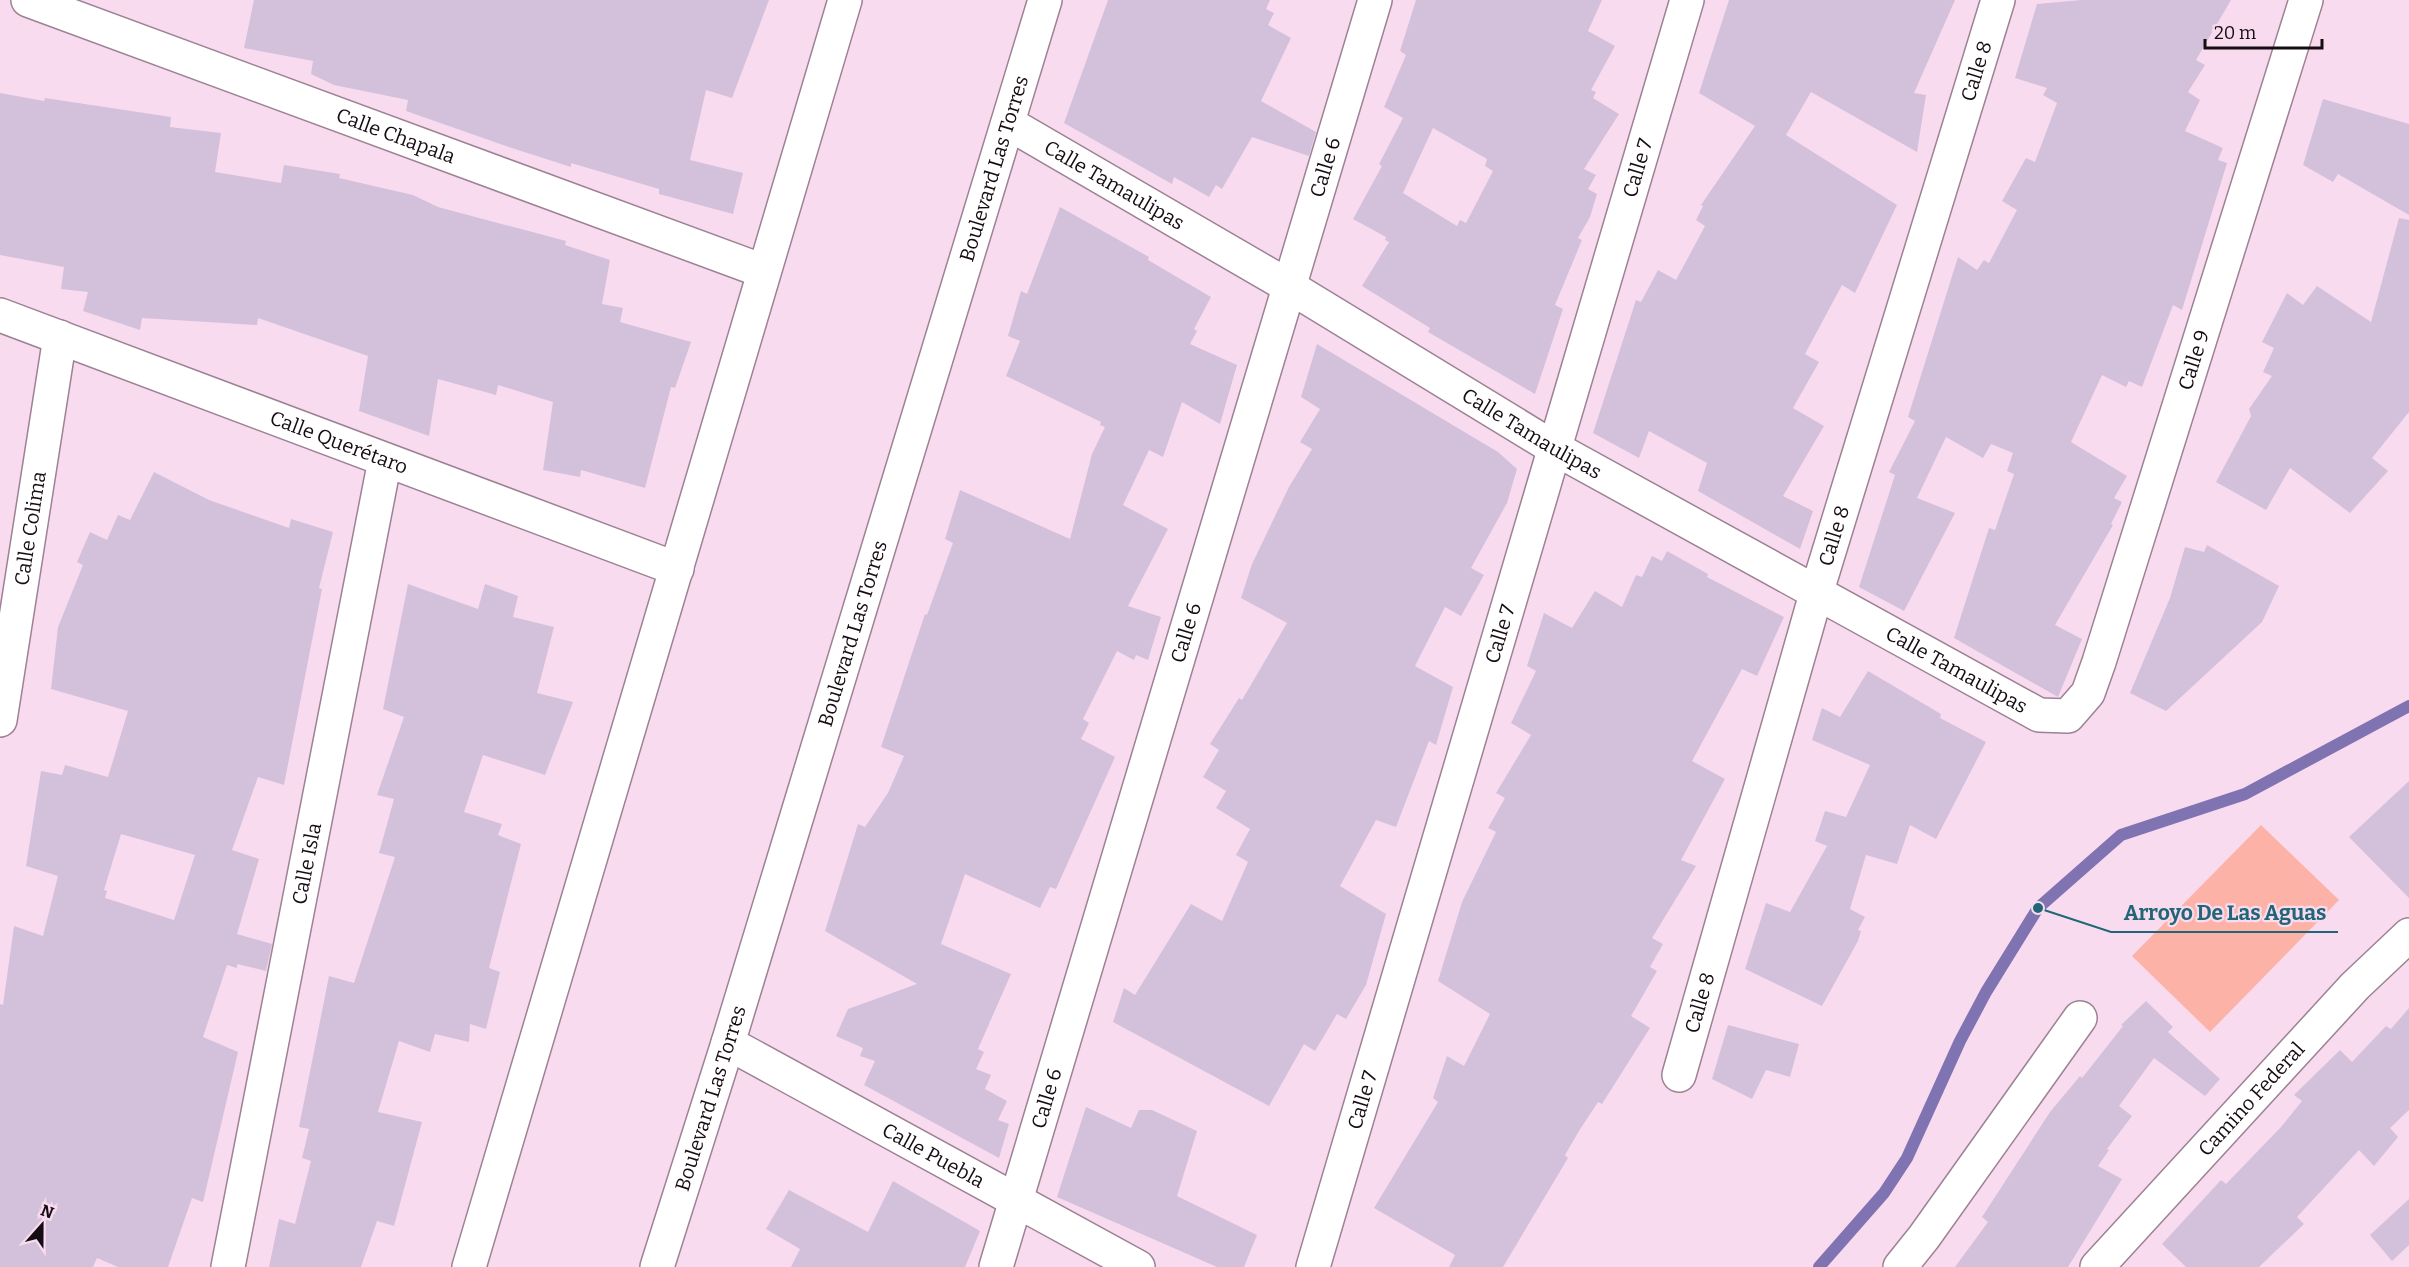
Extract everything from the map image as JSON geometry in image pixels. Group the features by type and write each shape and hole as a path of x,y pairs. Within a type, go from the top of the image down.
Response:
{"street":[{"name":"Calle Chapala","path":"28,0 763,271"},
{"path":"469,1267 845,0"},
{"name":"Boulevard Las Torres","path":"657,1267 728,1043 1045,0"},
{"name":"Calle 6","path":"996,1267 1375,0"},
{"name":"Calle 7","path":"1313,1267 1687,0"},
{"name":"Calle 8","path":"1679,1075 1816,594 1998,0"},
{"name":"Calle 9","path":"2068,716 2088,693 2099,663 2306,0"},
{"name":"Calle Tamaulipas","path":"1008,123 1290,287 1554,448 2038,715 2068,716"},
{"name":"Calle Querétaro","path":"0,315 677,570"},
{"name":"Calle Colima","path":"0,720 60,337"},
{"name":"Calle Isla","path":"228,1267 385,460"},
{"name":"Camino Federal","path":"2097,1267 2355,986 2409,935"},
{"path":"1900,1267 1924,1237 2080,1018"},
{"name":"Calle Puebla","path":"728,1043 1138,1267"}],"shaded area":[{"path":"2261,825 2339,900 2210,1032 2132,956"}],"building":[{"path":"254,0 769,0 732,98 706,90 690,160 743,173 733,214 659,194 659,189 571,163 571,167 406,111 408,100 334,85 311,74 313,61 244,48"},
{"path":"1108,0 1270,0 1266,9 1274,13 1268,25 1291,38 1261,101 1316,132 1309,156 1252,137 1222,189 1216,185 1209,197 1174,177 1172,184 1064,123"},
{"path":"1416,0 1602,0 1588,31 1615,46 1591,90 1596,92 1593,98 1619,114 1584,169 1596,175 1588,189 1597,194 1590,217 1578,238 1582,240 1555,305 1563,309 1535,394 1428,332 1430,328 1362,286 1389,242 1385,240 1386,237 1353,219 1382,166 1379,164 1403,118 1384,107 1406,55 1400,51","holes":["1433,128 1487,159 1485,166 1493,171 1466,223 1460,220 1457,226 1403,193"]},
{"path":"1729,0 1955,0 1914,93 1926,95 1917,152 1811,92 1786,135 1897,205 1855,293 1842,285 1805,354 1819,362 1793,408 1824,426 1783,496 1813,511 1800,549 1698,491 1707,463 1649,431 1639,458 1593,433 1636,300 1641,302 1658,270 1676,280 1705,226 1696,220 1703,206 1701,205 1755,126 1699,93"},
{"path":"2081,0 2231,0 2196,60 2205,65 2188,92 2200,100 2185,131 2223,148 2218,160 2227,163 2182,310 2173,305 2142,387 2129,381 2126,387 2102,375 2071,442 2127,476 2114,498 2122,502 2111,524 2113,525 2055,625 2082,639 2058,697 1954,638 1989,528 1995,530 2014,474 2007,471 2013,453 1991,444 1983,458 1946,437 1917,498 1955,513 1904,611 1859,587 1895,475 1889,472 1915,421 1908,417 1958,257 1977,270 1984,260 1989,263 2017,210 2002,201 2026,158 2035,162 2057,103 2043,95 2047,88 2015,78 2037,4"},
{"path":"0,93 44,101 45,98 171,117 170,127 221,133 215,172 281,183 284,165 340,174 339,178 413,195 438,207 566,241 565,245 610,260 602,304 623,308 620,322 691,342 675,388 671,387 645,488 581,470 580,477 543,470 553,402 498,385 496,395 438,379 429,436 359,411 368,356 258,318 257,325 142,318 140,330 83,311 88,292 61,289 64,267 0,255"},
{"path":"2323,99 2409,124 2409,215 2338,174 2333,182 2303,165"},
{"path":"1060,207 1149,257 1148,260 1211,297 1194,329 1197,331 1190,344 1237,365 1220,424 1182,402 1163,457 1149,450 1123,505 1168,529 1128,606 1161,617 1148,660 1136,655 1134,660 1117,651 1083,719 1089,723 1081,739 1115,757 1056,889 1050,887 1040,908 965,874 941,944 1011,974 978,1049 984,1052 976,1069 991,1075 985,1089 1007,1101 998,1120 1009,1124 999,1158 864,1085 875,1061 860,1056 863,1048 836,1036 848,1009 917,984 825,931 858,824 865,827 888,793 904,756 881,747 925,614 927,615 953,543 945,539 960,490 1070,539 1092,454 1105,427 1100,425 1101,422 1006,376 1020,341 1008,336 1021,291 1027,294"},
{"path":"2399,218 2409,220 2409,412 2372,458 2388,471 2350,513 2290,468 2266,510 2216,482 2251,416 2249,409 2272,376 2263,372 2274,348 2262,342 2287,293 2303,305 2317,286 2371,322"},
{"path":"1317,344 1498,452 1517,469 1507,503 1471,568 1484,575 1461,616 1445,607 1415,666 1453,687 1436,745 1429,741 1396,827 1376,820 1340,886 1386,914 1366,985 1346,1019 1337,1014 1315,1051 1304,1044 1269,1106 1113,1022 1124,988 1135,995 1191,904 1222,921 1248,862 1236,855 1250,829 1216,808 1226,791 1203,777 1219,750 1210,744 1239,698 1242,700 1287,623 1241,598 1252,564 1289,487 1312,449 1300,442 1320,409 1301,397"},
{"path":"154,472 209,500 289,528 291,519 333,532 319,588 322,589 284,785 258,777 232,850 259,859 237,934 272,944 266,971 237,964 237,968 227,965 203,1037 238,1052 203,1202 192,1198 168,1267 118,1267 97,1258 93,1267 0,1267 0,1004 3,1005 14,926 43,936 58,876 26,866 41,771 62,775 65,765 108,777 128,711 51,689 58,627 83,565 77,562 90,532 107,540 118,515 130,520","holes":["121,834 195,855 174,920 105,898 107,891 104,890"]},
{"path":"2207,545 2279,586 2262,622 2166,711 2130,693 2170,598 2185,547 2204,552"},
{"path":"1667,551 1708,574 1707,577 1784,617 1757,676 1742,669 1692,761 1725,779 1681,860 1696,866 1652,938 1663,944 1650,967 1657,971 1631,1016 1650,1028 1602,1104 1598,1102 1579,1131 1565,1155 1568,1158 1503,1267 1449,1267 1455,1255 1374,1208 1438,1102 1433,1098 1447,1056 1464,1066 1490,1014 1438,981 1462,902 1496,832 1488,828 1505,798 1496,793 1531,735 1511,723 1536,671 1527,666 1544,613 1572,628 1595,591 1622,607 1636,575 1642,577 1652,556 1662,561"},
{"path":"408,584 478,609 485,584 518,596 513,617 554,627 537,693 573,702 545,775 483,755 464,812 502,824 498,835 521,844 489,968 500,972 486,1029 470,1024 469,1042 435,1034 430,1052 399,1041 378,1112 422,1122 394,1226 377,1221 361,1267 269,1267 279,1219 295,1224 311,1161 302,1158 309,1129 299,1127 329,976 354,983 395,857 379,853 394,799 377,795 404,717 383,709"},
{"path":"1868,671 1941,714 1940,718 1986,742 1936,839 1910,825 1897,864 1866,855 1850,909 1865,917 1858,930 1861,931 1858,941 1822,1006 1745,969 1766,903 1790,912 1827,846 1815,841 1825,811 1846,817 1870,765 1812,740 1822,708 1840,717"},
{"path":"2409,781 2409,898 2349,837"},
{"path":"2146,1001 2173,1027 2168,1032 2220,1079 2205,1096 2154,1058 2119,1106 2132,1116 2107,1149 2109,1150 2098,1166 2122,1179 2068,1267 1955,1267 1988,1222 1982,1217 2050,1112 2080,1076 2082,1078 2123,1026 2121,1025"},
{"path":"2409,1008 2409,1110 2390,1128 2398,1137 2374,1166 2359,1150 2297,1217 2304,1224 2259,1267 2186,1267 2162,1244 2221,1180 2226,1184 2281,1127 2302,1101 2294,1095 2340,1050 2352,1062 2386,1026 2391,1029"},
{"path":"1728,1025 1799,1044 1790,1077 1766,1070 1752,1099 1712,1079"},
{"path":"1086,1107 1131,1128 1139,1110 1152,1110 1197,1131 1177,1196 1257,1235 1244,1267 1217,1267 1057,1197"},
{"path":"893,1181 980,1231 965,1267 791,1267 800,1249 766,1229 789,1190 868,1232"},
{"path":"2409,1199 2409,1245 2392,1261 2370,1235"}],"waterway":[{"path":"1819,1267 1884,1193 1907,1158 1960,1041 1986,992 2038,908 2121,835 2245,794 2409,706"}],"place":[{"name":"Arroyo De Las Aguas","path":"2038,908"}]}
